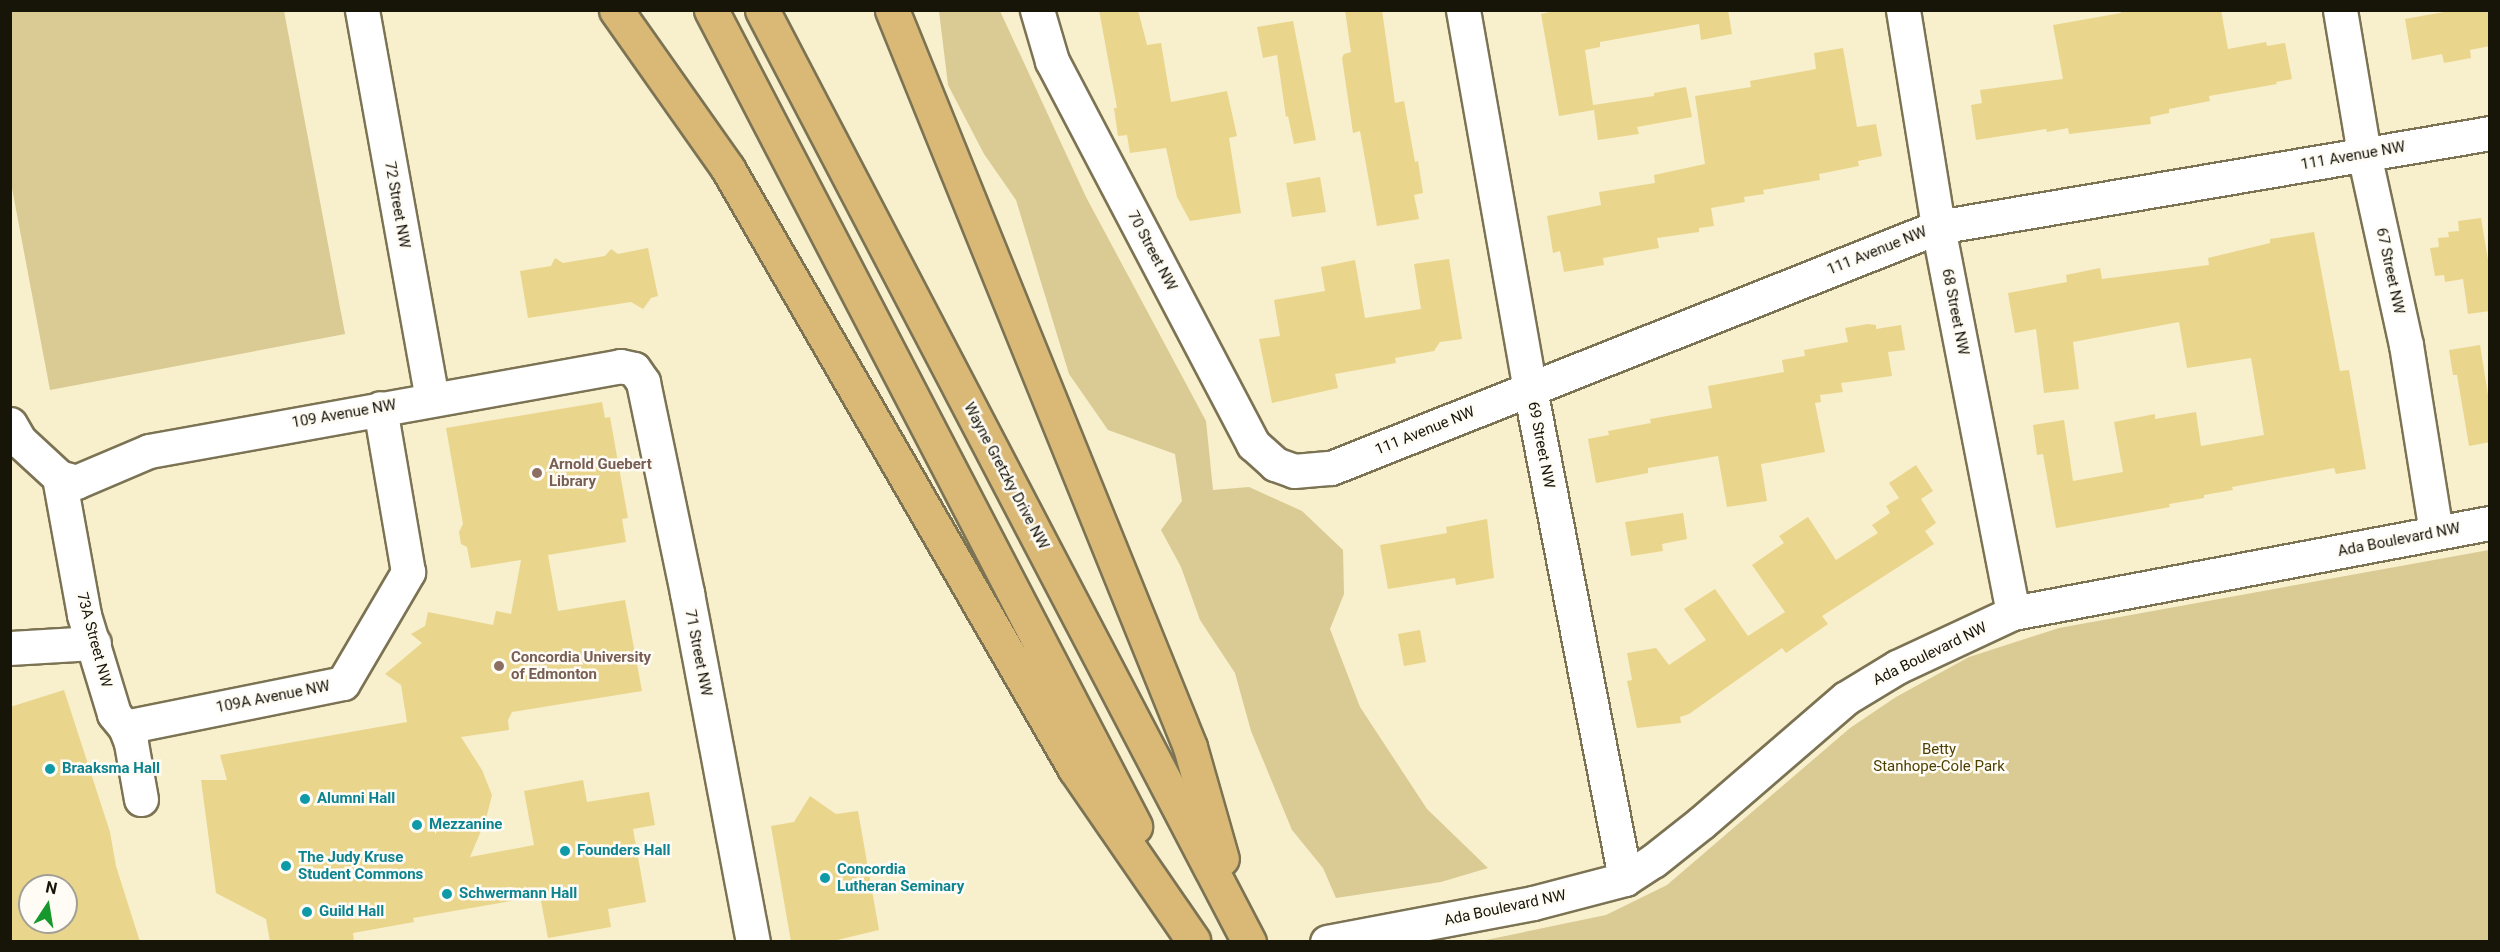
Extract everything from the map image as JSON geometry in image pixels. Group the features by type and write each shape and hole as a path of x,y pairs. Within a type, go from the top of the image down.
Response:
{"main road":[{"path":"616,10 728,168 1075,769 1194,941"},
{"path":"711,10 1194,941"},
{"name":"Wayne Gretzky Drive NW","path":"762,10 1245,934"},
{"path":"892,10 1190,747 1245,934"}],"street":[{"name":"72 Street NW","path":"362,10 432,399"},
{"name":"70 Street NW","path":"1037,10 1052,61 1253,444 1275,464 1294,471"},
{"name":"69 Street NW","path":"1463,10 1530,389 1625,879"},
{"name":"68 Street NW","path":"1903,10 1938,227 2013,613"},
{"name":"67 Street NW","path":"2340,10 2364,154 2406,345 2436,532"},
{"name":"111 Avenue NW","path":"1294,471 1331,468 1938,227 2490,133"},
{"name":"109 Avenue NW","path":"59,477 76,482 149,451 620,366 634,369"},
{"name":"71 Street NW","path":"634,369 643,382 682,570 753,942"},
{"name":"109A Avenue NW","path":"125,727 343,683 408,572 380,408"},
{"path":"10,424 20,441 59,477"},
{"name":"73A Street NW","path":"59,477 84,615 114,714 125,727 141,799"},
{"name":"Ada Boulevard NW","path":"1327,942 1533,903 1625,879 1653,861 1701,823 1846,698 1897,667 2013,613 2490,523"},
{"path":"10,648 94,643"}],"green space":[{"path":"10,11 284,11 345,334 50,390 11,183"},
{"path":"939,11 1000,11 1086,197 1206,421 1213,490 1249,487 1302,511 1343,550 1344,594 1330,629 1360,707 1427,809 1488,868 1441,882 1336,898 1323,868 1292,830 1251,731 1235,673 1200,620 1181,567 1161,530 1182,501 1175,454 1108,430 1069,374 1016,200 984,154 948,85"},
{"name":"Betty Stanhope-Cole Park","path":"2489,550 2489,941 1481,941 1606,915 1667,885 1850,728 1896,697 1969,657 2059,628"}],"building":[{"path":"1099,10 1138,10 1147,45 1161,43 1171,102 1227,91 1237,136 1229,138 1241,213 1190,221 1177,197 1166,148 1130,153 1127,135 1118,136 1114,108 1117,108"},
{"path":"1345,10 1382,10 1395,103 1404,101 1415,162 1418,161 1423,193 1414,195 1419,219 1377,226 1360,131 1353,133 1342,58 1344,54 1351,52"},
{"path":"1558,10 1728,10 1732,34 1701,40 1699,24 1600,42 1600,47 1585,50 1593,105 1654,96 1654,93 1686,87 1692,117 1637,127 1639,134 1598,140 1594,110 1559,116 1541,14"},
{"path":"2120,10 2221,10 2228,49 2266,42 2267,46 2285,43 2292,79 2276,82 2277,84 2209,96 2210,101 2169,109 2169,113 2150,117 2151,124 2069,134 2068,128 2047,132 2046,129 1976,140 1971,105 1982,103 1980,90 2063,79 2053,25 2121,13"},
{"path":"2455,10 2490,10 2490,46 2470,50 2471,58 2444,63 2442,54 2412,60 2405,19"},
{"path":"1293,21 1316,140 1294,144 1288,116 1286,117 1277,55 1263,58 1257,27"},
{"path":"1843,48 1857,127 1876,124 1882,156 1858,161 1859,166 1819,174 1820,180 1763,190 1764,194 1744,197 1745,202 1711,208 1714,226 1699,228 1699,232 1657,238 1659,248 1603,258 1604,265 1564,272 1560,251 1553,253 1547,216 1601,205 1599,192 1655,183 1654,175 1705,164 1695,96 1751,87 1750,81 1816,69 1814,53"},
{"path":"1320,177 1326,212 1292,217 1286,183"},
{"path":"2481,218 2490,272 2490,311 2468,314 2463,279 2445,282 2444,275 2435,276 2430,248 2439,247 2438,238 2449,237 2448,232 2459,231 2458,221"},
{"path":"2314,232 2340,371 2349,370 2366,469 2336,474 2334,468 2232,487 2233,490 2204,495 2204,498 2169,504 2170,507 2056,528 2043,454 2037,455 2033,425 2064,420 2073,481 2123,472 2114,422 2155,414 2155,419 2196,412 2201,446 2264,435 2251,358 2187,368 2179,322 2073,342 2079,389 2044,393 2036,329 2015,333 2008,293 2067,282 2066,275 2100,268 2102,279 2209,265 2208,258 2270,243 2270,239"},
{"path":"648,248 658,296 651,298 643,309 631,302 528,318 520,271 551,266 555,258 563,263 605,256 611,249 618,254"},
{"path":"1449,259 1462,339 1440,342 1434,351 1395,358 1396,363 1335,374 1338,388 1272,403 1259,339 1280,336 1274,300 1325,291 1321,267 1355,260 1365,318 1421,309 1414,264"},
{"path":"1876,325 1876,329 1901,325 1905,350 1888,352 1892,376 1841,383 1843,392 1820,395 1821,402 1815,403 1825,452 1761,464 1767,501 1727,507 1718,456 1648,468 1648,473 1596,483 1588,439 1609,435 1608,431 1651,423 1650,419 1712,408 1708,386 1784,372 1782,360 1805,356 1804,350 1848,342 1845,328"},
{"path":"2480,345 2490,407 2490,442 2469,446 2457,375 2453,375 2449,350"},
{"path":"602,402 605,418 610,417 628,518 622,519 626,542 548,555 558,611 625,600 642,691 512,712 508,720 509,730 461,737 482,770 492,795 486,819 470,857 534,845 524,791 583,780 587,802 649,792 655,825 633,829 646,902 608,909 611,927 548,938 540,896 413,918 414,922 353,933 354,942 270,942 266,919 216,893 201,780 227,780 220,755 407,722 401,685 385,674 422,643 411,634 425,626 428,612 493,625 496,611 511,614 521,560 471,568 467,547 461,544 459,532 463,524 446,428"},
{"path":"1916,465 1933,491 1921,499 1936,523 1925,531 1934,544 1822,616 1828,624 1786,653 1782,648 1689,714 1680,717 1681,723 1637,728 1627,681 1632,680 1627,653 1656,648 1669,665 1706,640 1684,609 1715,589 1748,636 1785,612 1752,565 1784,543 1779,536 1808,517 1836,560 1878,533 1872,525 1890,513 1886,506 1899,498 1889,483"},
{"path":"1683,513 1687,539 1662,544 1663,551 1631,556 1625,522"},
{"path":"1487,519 1494,578 1456,585 1455,578 1388,589 1380,545 1447,533 1446,527"},
{"path":"1420,630 1426,662 1404,666 1398,634"},
{"name":"Braaksma Hall","path":"64,690 110,832 116,866 140,942 10,942 10,707"},
{"name":"Concordia Lutheran Seminary","path":"810,796 836,814 858,811 879,930 829,942 791,942 771,826 794,822"}],"place":[{"name":"Arnold Guebert Library","path":"537,473"},
{"name":"Concordia University of Edmonton","path":"499,666"},
{"name":"Braaksma Hall","path":"50,769"},
{"name":"Alumni Hall","path":"305,799"},
{"name":"Mezzanine","path":"417,825"},
{"name":"Founders Hall","path":"565,851"},
{"name":"The Judy Kruse Student Commons","path":"286,866"},
{"name":"Concordia Lutheran Seminary","path":"825,878"},
{"name":"Schwermann Hall","path":"447,894"},
{"name":"Guild Hall","path":"307,912"}]}
